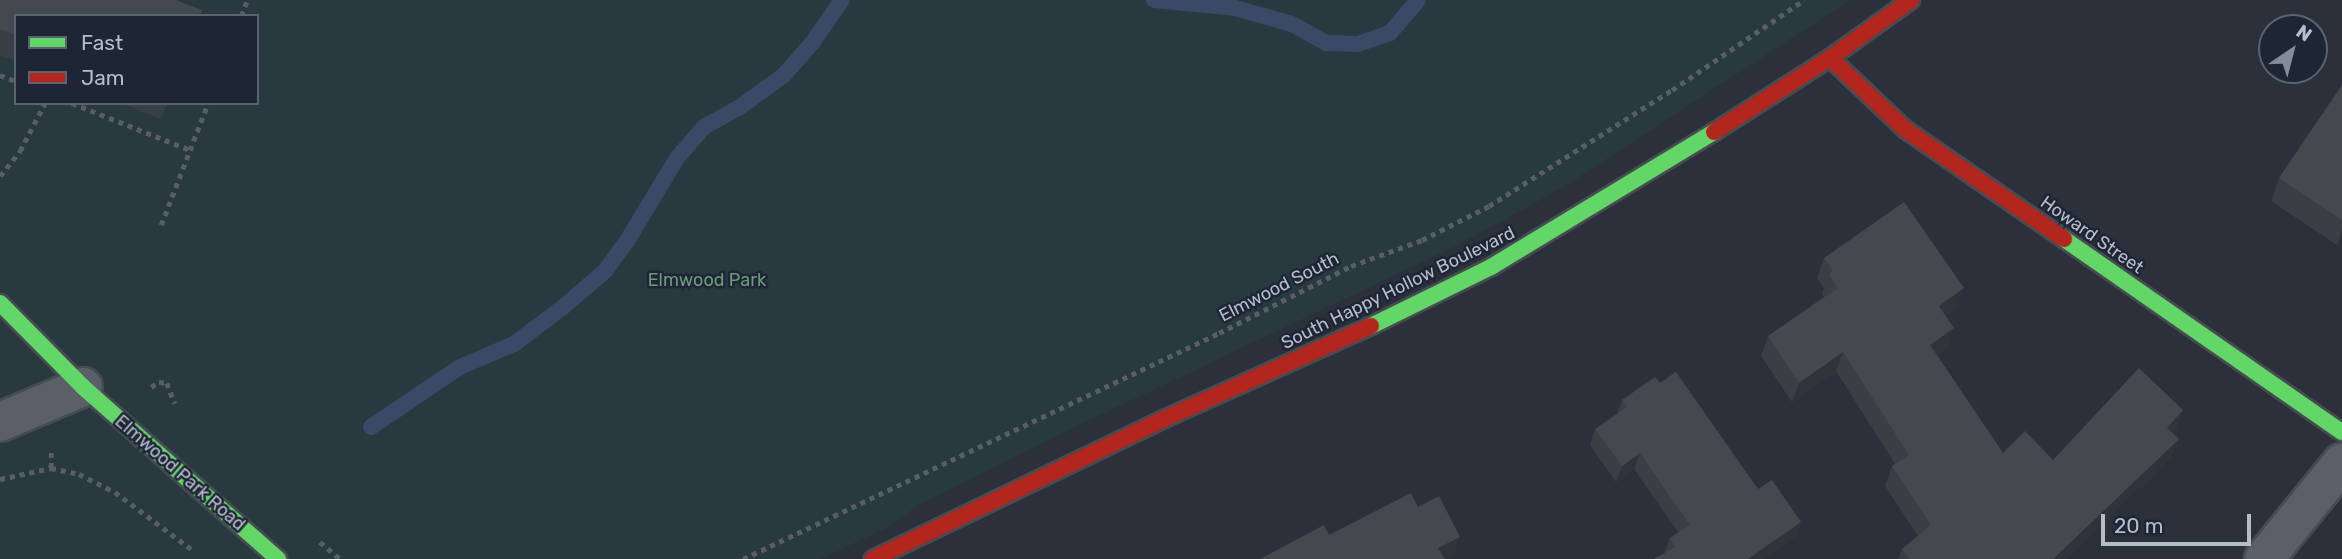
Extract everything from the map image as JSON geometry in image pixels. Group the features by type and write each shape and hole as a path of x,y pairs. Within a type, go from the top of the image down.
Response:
{"street":[{"name":"South Happy Hollow Boulevard","path":"873,559 1164,419 1367,328 1491,267 1651,172 1829,58 1911,0"},
{"name":"Howard Street","path":"1829,58 1906,130 2342,432"},
{"name":"Elmwood Park Road","path":"0,303 83,387 278,559"},
{"path":"0,422 83,387"},
{"path":"2264,559 2342,463"},
{"path":"886,559 910,543"}],"path":[{"name":"Elmwood South","path":"743,559 1219,333 1351,266 1422,240 1489,206 1661,97 1804,0"},
{"path":"0,176 20,151 44,105"},
{"path":"77,105 190,149"},
{"path":"161,226 207,105"},
{"path":"0,479 51,468 79,474 114,492 173,532 203,559"}],"green space":[{"name":"Elmwood Park","path":"0,0 1850,0 1562,188 1456,246 1031,448 920,504 892,525 821,559 0,559"}],"building":[{"path":"0,0 176,0 202,10 201,14 14,14 14,34 0,29"},
{"path":"2342,85 2342,220 2279,178"},
{"path":"1904,202 1964,288 1939,306 1954,328 1930,345 2003,453 2025,431 2053,460 2139,368 2183,410 2167,428 2179,439 2053,559 1910,559 1902,549 1931,525 1892,466 1909,455 1843,352 1799,383 1768,336 1838,288 1829,274 1833,271 1824,258"},
{"path":"1676,372 1758,489 1772,480 1801,522 1748,559 1654,559 1675,547 1670,538 1690,525 1640,453 1622,466 1595,429 1627,407 1622,400 1655,377 1660,383"},
{"path":"1411,493 1418,507 1439,496 1460,537 1438,548 1445,559 1260,559 1324,525 1329,535"}],"waterway":[{"path":"371,427 460,367 514,344 605,271 627,241 677,158 704,127 740,107 784,75 812,43 842,0"},
{"path":"1154,0 1235,8 1292,24 1326,43 1358,44 1390,33 1418,0"}],"traffic: fast":[{"path":"1371,326 1491,267 1714,132"},
{"path":"2064,239 2342,432"},
{"path":"0,303 83,387 278,559"}],"traffic: jam":[{"path":"1714,132 1830,58 1911,0"},
{"path":"1830,58 1906,130 2064,239"},
{"path":"873,559 1164,419 1371,326"}]}
